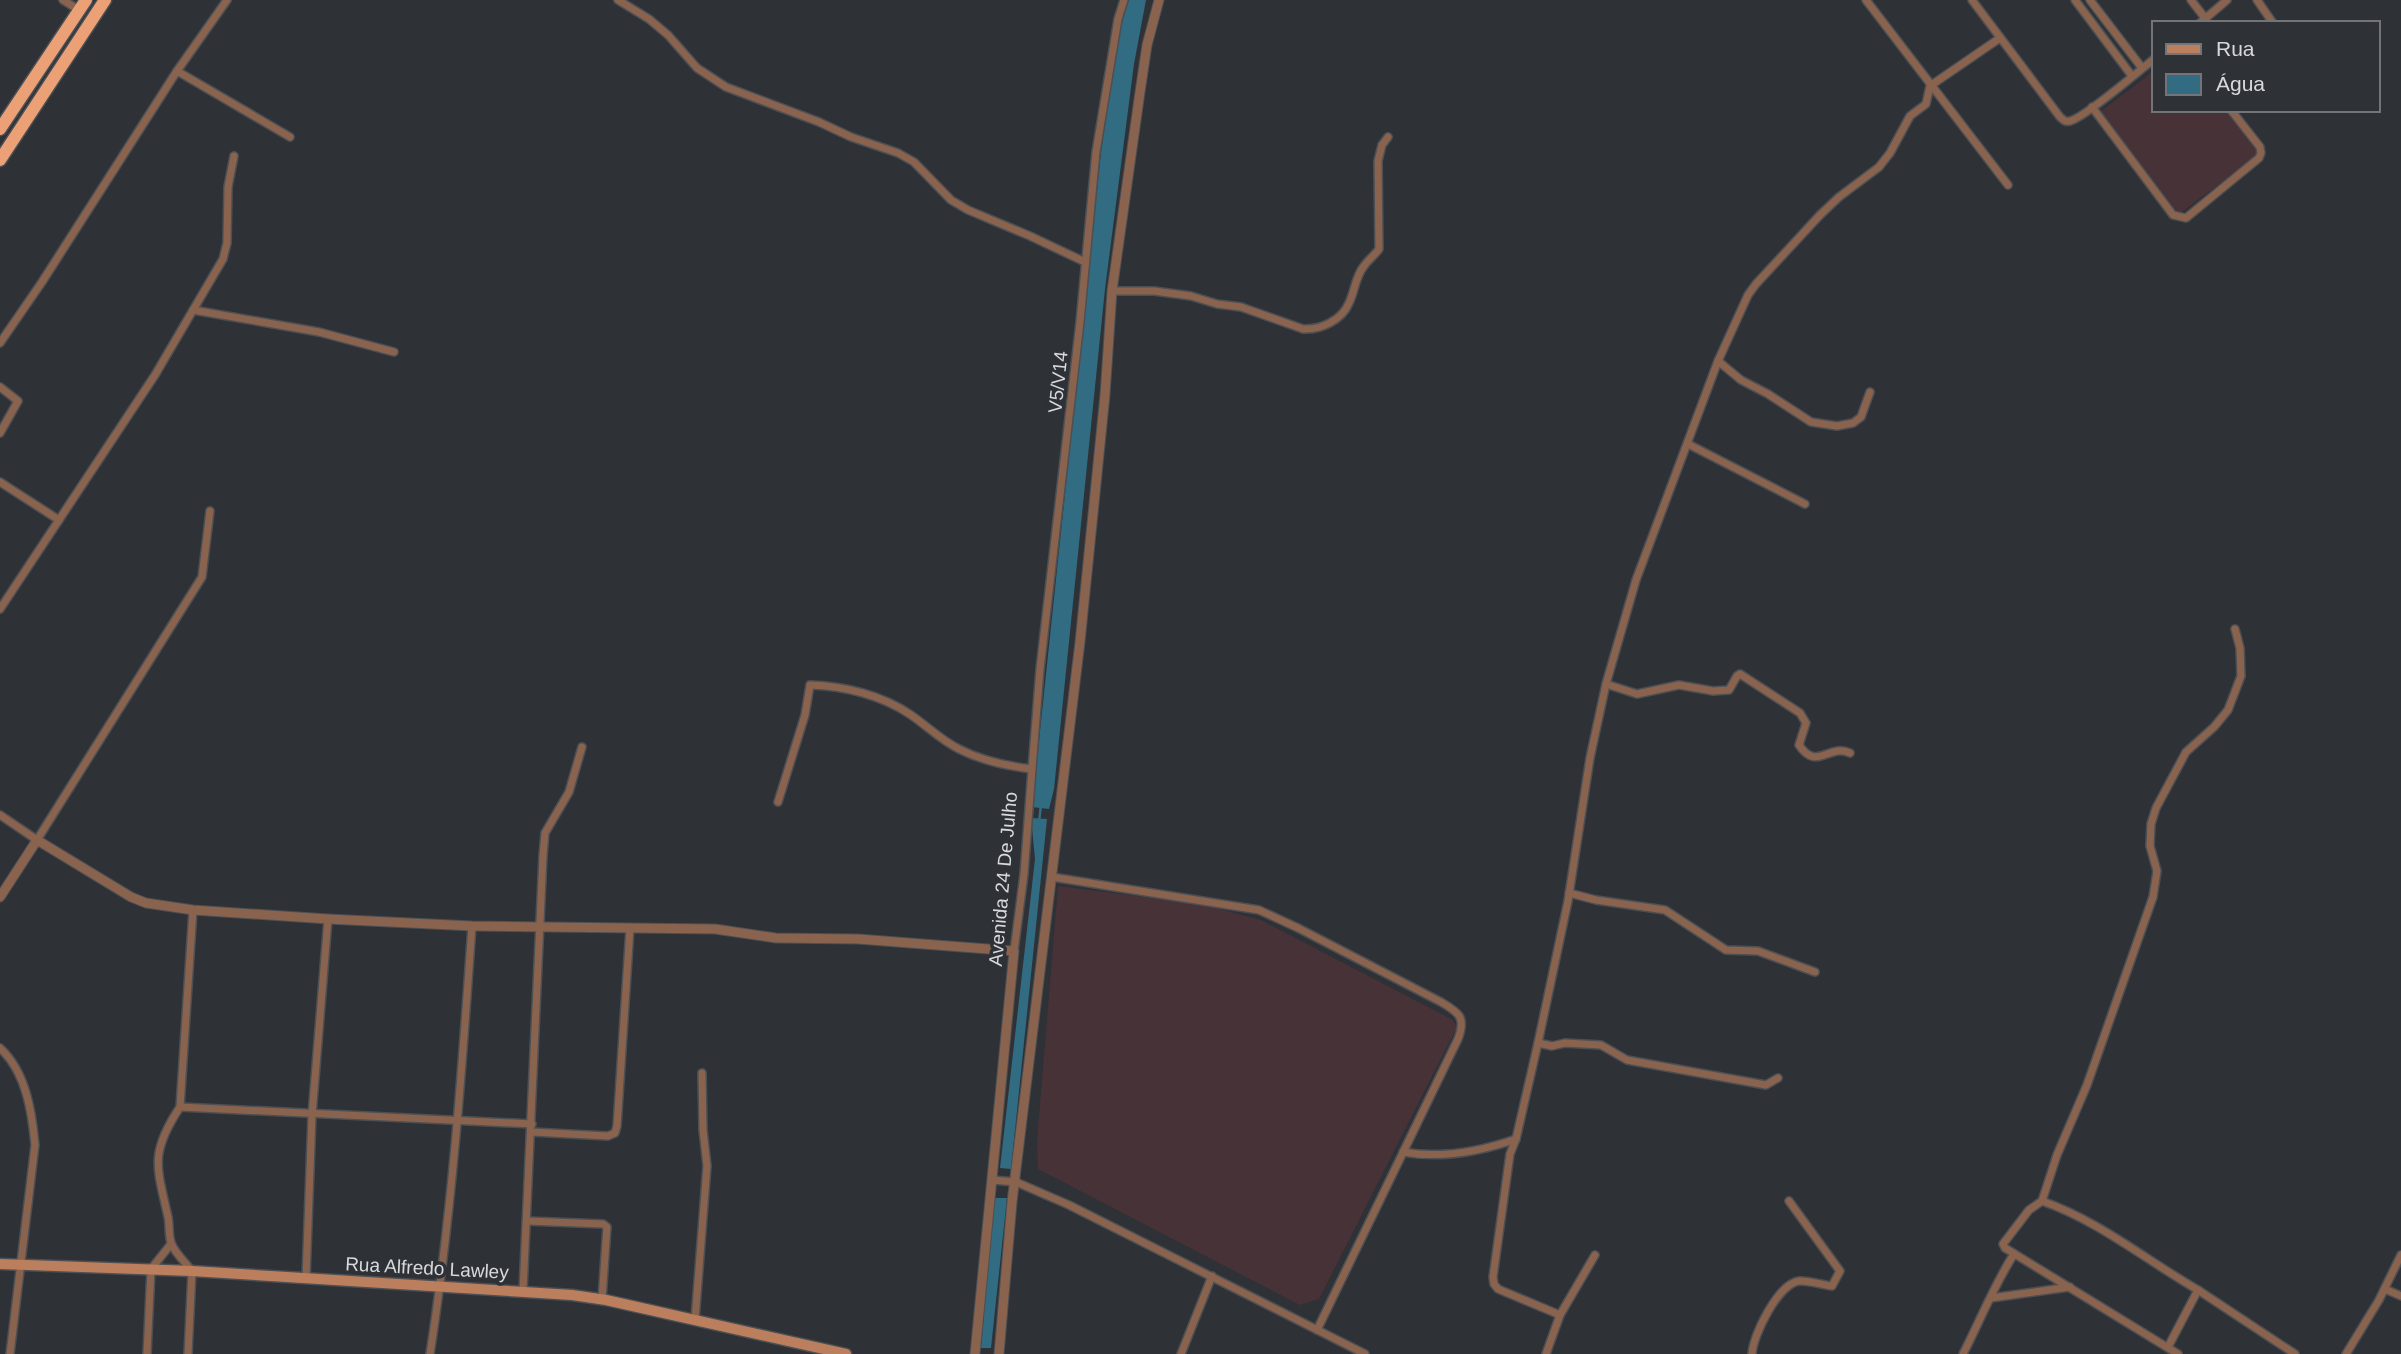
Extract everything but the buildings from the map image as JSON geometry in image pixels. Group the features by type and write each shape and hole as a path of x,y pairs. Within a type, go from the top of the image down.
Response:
{"highway":[{"path":"0,160 105,0"},
{"path":"0,128 83,5"}],"main road":[{"name":"Rua Alfredo Lawley","path":"0,1264 192,1271 523,1291 602,1299 846,1354"}],"street":[{"path":"63,0 83,5"},
{"path":"0,342 42,282 177,71 227,0"},
{"path":"618,0 649,19 709,78 746,95 898,153 914,162 951,200 968,211 1085,262"},
{"name":"V5/V14","path":"1032,769 1096,152 1118,19 1124,0"},
{"path":"999,1354 1016,1182 1080,642 1105,395 1112,291 1147,45 1159,0"},
{"path":"1866,0 2008,185"},
{"path":"1972,0 2065,121 2071,121 2092,107 2152,60"},
{"path":"2075,0 2132,76"},
{"path":"2090,0 2141,68"},
{"path":"2191,0 2203,21 2227,0"},
{"path":"2258,0 2272,21"},
{"path":"1560,1315 1498,1289 1494,1284 1508,1167 1538,1042 1569,893 1590,758 1606,684 1636,580 1718,361 1748,295 1820,215 1839,197 1880,167 1910,116 1926,104 1930,86 2000,38"},
{"path":"177,71 290,137"},
{"path":"2092,107 2179,218 2186,218 2259,158 2260,147 2233,112"},
{"path":"1112,291 1154,291 1191,296 1217,304 1241,307 1303,329 1312,330 1324,326 1342,313 1349,303 1364,266 1378,249 1377,170 1382,145 1388,137"},
{"path":"0,609 155,375 225,254 228,187 234,156"},
{"path":"193,310 319,332 394,352"},
{"path":"1718,361 1741,380 1811,422 1837,426 1853,423 1861,417 1870,392"},
{"path":"0,387 18,401 0,433"},
{"path":"1688,444 1805,504"},
{"path":"0,482 59,520"},
{"path":"0,897 202,577 210,511"},
{"path":"2178,1354 2014,1254 2003,1244 2029,1210 2042,1201 2057,1155 2087,1085 2153,897 2157,871 2150,846 2151,824 2157,804 2186,752 2214,727 2228,710 2241,676 2240,648 2235,629"},
{"path":"1606,684 1637,694 1679,685 1721,691 1729,690 1740,674 1800,713 1806,723 1799,745 1806,753 1818,758 1838,750 1850,753"},
{"name":"Avenida 24 De Julho","path":"778,802 805,715 810,685 834,685 898,707 956,748 985,760 1032,769 1024,874 1014,951 975,1354"},
{"path":"523,1291 545,833 569,792 582,747"},
{"path":"0,815 131,897 146,903 192,910 472,926 715,929 776,938 858,939 1014,951"},
{"path":"1052,877 1259,910 1454,1009 1461,1018 1462,1028 1458,1039 1317,1330"},
{"path":"1569,893 1596,900 1665,910 1726,950 1758,951 1815,972"},
{"path":"188,1354 192,1271 171,1244 157,1165 160,1144 180,1107 192,910"},
{"path":"306,1278 312,1115 328,919"},
{"path":"430,1354 441,1286 458,1121 472,926"},
{"path":"180,1107 458,1121 608,1136 615,1133 617,1126 630,928"},
{"path":"1538,1042 1552,1046 1601,1045 1627,1060 1766,1085 1778,1078"},
{"path":"0,1048 18,1071 33,1121 35,1145 10,1354"},
{"path":"695,1320 707,1166 702,1073"},
{"path":"1403,1152 1420,1155 1457,1154 1490,1149 1516,1139"},
{"path":"992,1180 1016,1182 1069,1205 1365,1354"},
{"path":"1752,1354 1755,1335 1771,1305 1790,1285 1798,1281 1832,1286 1840,1271 1790,1201"},
{"path":"2042,1201 2063,1208 2101,1228 2295,1354"},
{"path":"527,1221 603,1224 607,1227 602,1299"},
{"path":"147,1354 151,1269 171,1244"},
{"path":"1962,1354 1999,1277 2014,1254"},
{"path":"1546,1354 1560,1315 1595,1255"},
{"path":"2346,1354 2385,1289 2401,1255"},
{"path":"1181,1354 1212,1276"},
{"path":"1991,1298 2070,1287"},
{"path":"2385,1289 2401,1296"},
{"path":"2168,1347 2198,1290"}],"shaded area":[{"path":"2152,73 2152,112 2230,112 2261,153 2179,214 2101,111"},
{"path":"1058,886 1201,904 1261,920 1453,1020 1457,1027 1319,1299 1300,1305 1038,1169 1037,1141"}],"water":[{"path":"1129,0 1146,0 1134,64 1105,289 1054,789 1049,809 1032,807 1101,152 1119,31"},
{"path":"1031,818 1047,819 1011,1169 1000,1168 1035,859"},
{"path":"994,1198 1007,1198 991,1348 981,1348"}],"waterway":[{"path":"1039,822 1041,805"}]}
